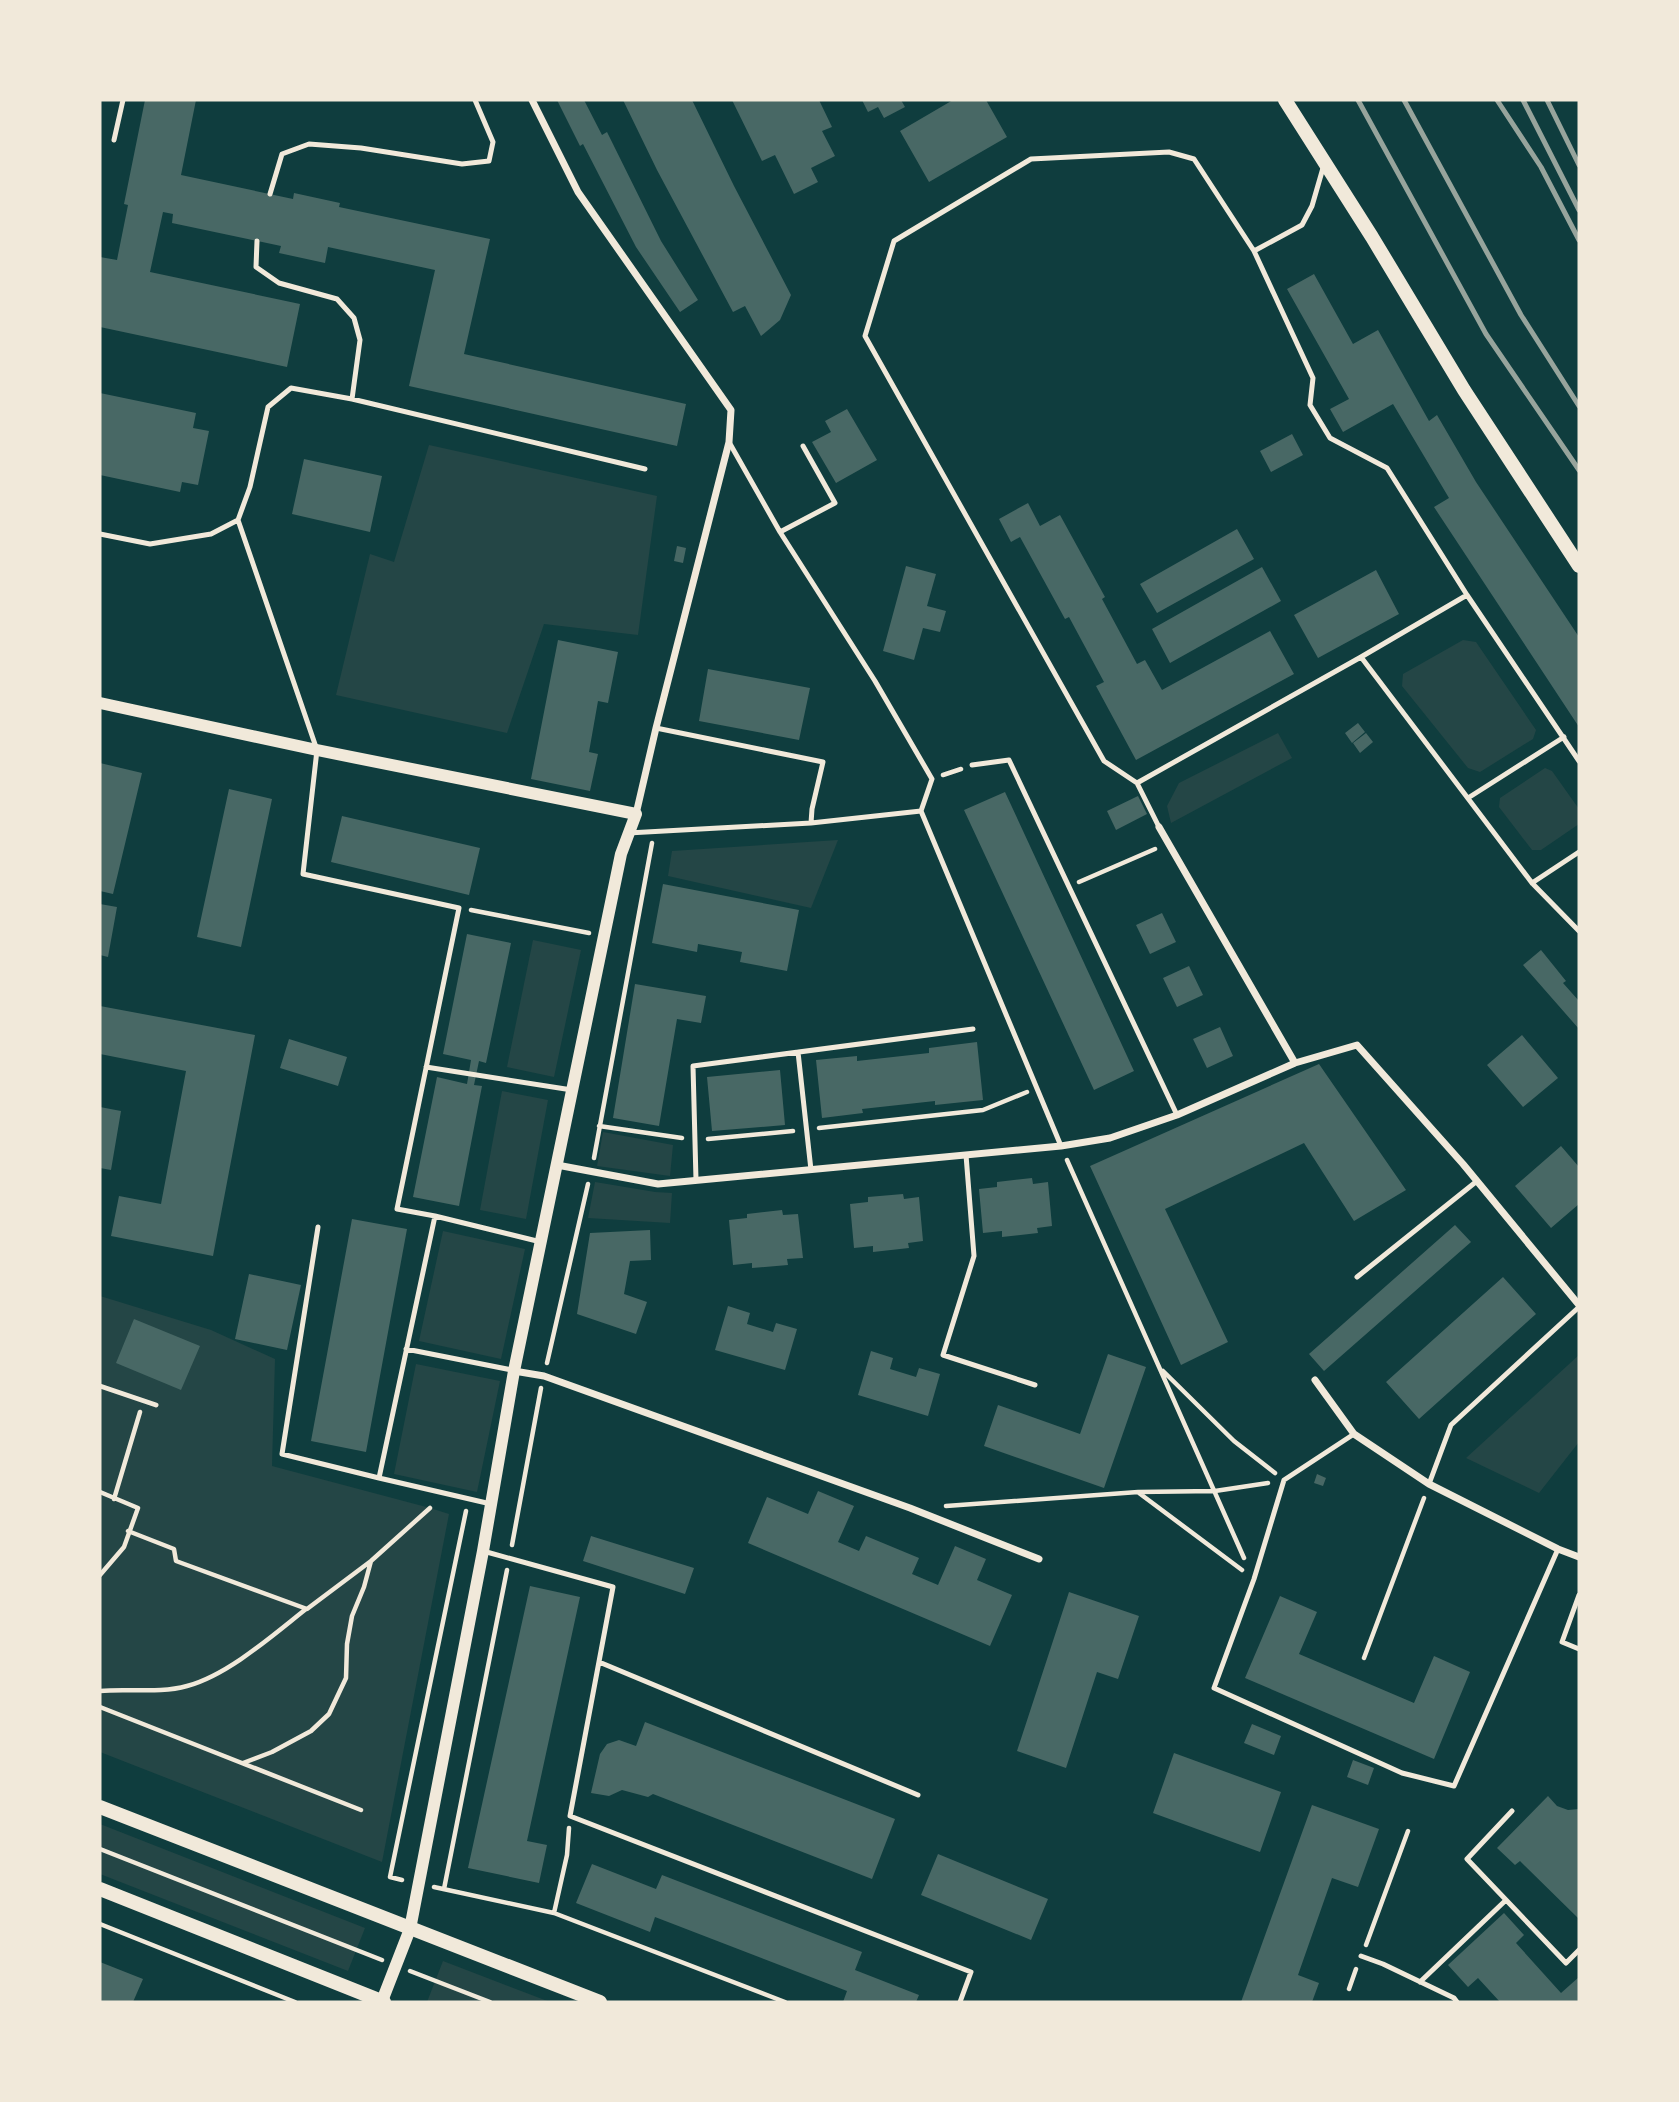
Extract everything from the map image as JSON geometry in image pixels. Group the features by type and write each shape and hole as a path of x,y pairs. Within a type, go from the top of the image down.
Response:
{"main road":[{"path":"1285,100 1464,390 1579,566"},
{"path":"100,1807 600,2002"},
{"path":"100,1889 383,2002"}],"street":[{"path":"383,2002 410,1929 483,1551 514,1371 621,854 636,814 729,442 731,410 578,191 532,100"},
{"path":"100,703 636,814"},
{"path":"1159,827 1295,1063"},
{"path":"556,1165 658,1184 1061,1146 1110,1138 1177,1115 1295,1063 1357,1045 1477,1181 1579,1306"},
{"path":"514,1371 544,1376 910,1508 1039,1559"},
{"path":"1315,1380 1354,1434 1429,1485 1579,1557"}],"lane":[{"path":"114,140 123,100"},
{"path":"270,194 282,153 309,144 361,148 462,164 489,161 493,142 475,100"},
{"path":"1159,827 1137,783 1104,761 865,336 894,241 1031,159 1170,152 1194,159 1254,251 1313,378 1310,405 1330,438 1387,468 1467,595 1579,761"},
{"path":"1254,251 1302,225 1325,162"},
{"path":"257,241 256,267 279,283 337,299 354,318 360,340 352,399"},
{"path":"541,1242 397,1209 459,908 303,874 317,750 238,520 250,487 268,407 291,388 352,399 645,469"},
{"path":"729,442 780,532 875,681 932,779 922,811 1061,1146"},
{"path":"780,532 835,503 803,446"},
{"path":"100,534 150,544 211,534 238,520"},
{"path":"1137,783 1467,595"},
{"path":"1361,657 1532,883 1579,931"},
{"path":"656,728 823,762 811,823"},
{"path":"1468,798 1563,737"},
{"path":"972,765 1009,760 1177,1115"},
{"path":"628,834 811,823 922,811"},
{"path":"1532,883 1579,852"},
{"path":"696,1180 693,1066 973,1029"},
{"path":"799,1052 811,1170"},
{"path":"426,1067 572,1090"},
{"path":"965,1156 974,1256 943,1355 1035,1385"},
{"path":"1357,1277 1477,1181"},
{"path":"379,1478 435,1216"},
{"path":"317,1227 282,1454 491,1504"},
{"path":"1429,1485 1451,1425 1579,1306"},
{"path":"406,1349 514,1371"},
{"path":"100,1386 156,1405"},
{"path":"1354,1434 1284,1480 1254,1579 1214,1688 1402,1773 1454,1786 1558,1549"},
{"path":"483,1551 613,1587 570,1816 971,1972 960,2002"},
{"path":"1579,1595 1562,1642 1579,1649"},
{"path":"599,1662 918,1796"},
{"path":"1513,1811 1467,1859 1566,1963 1579,1950"},
{"path":"1420,1982 1506,1900"},
{"path":"1362,1956 1420,1982 1454,2001"}],"path":[{"path":"932,779 972,765"},
{"path":"1069,886 1168,843"},
{"path":"459,908 604,936"},
{"path":"1061,1146 1254,1579"},
{"path":"1160,1369 1234,1441 1284,1480"},
{"path":"114,1499 143,1402"},
{"path":"910,1508 1138,1492 1215,1491 1284,1480"},
{"path":"1364,1658 1429,1485"},
{"path":"1138,1492 1254,1579"},
{"path":"100,1500 102,1493 138,1508 124,1547 100,1575"},
{"path":"469,1499 390,1877 554,1913 785,2002"},
{"path":"100,1691 155,1690 187,1686 215,1673 253,1651 371,1560 430,1508"},
{"path":"128,1531 174,1549 176,1562 306,1609"},
{"path":"243,1763 272,1752 311,1731 329,1714 346,1678 347,1644 352,1616 371,1560"},
{"path":"100,1707 361,1810"},
{"path":"554,1913 567,1855 570,1816"},
{"path":"1349,1989 1408,1831"},
{"path":"100,1849 490,2002"},
{"path":"100,1924 295,2002"}],"shaded area":[{"path":"429,445 657,496 638,635 544,624 507,733 336,695 370,554 394,562"},
{"path":"1463,640 1476,642 1536,730 1533,739 1480,772 1468,768 1402,686 1403,674"},
{"path":"1278,733 1292,758 1171,823 1167,806 1179,783"},
{"path":"1545,768 1552,771 1579,809 1579,824 1541,850 1532,850 1499,807 1500,798"},
{"path":"838,840 811,908 668,876 672,851"},
{"path":"533,940 581,950 554,1077 507,1067"},
{"path":"502,1091 548,1100 526,1219 480,1210"},
{"path":"603,1132 673,1145 670,1176 597,1166"},
{"path":"595,1182 672,1193 670,1223 588,1218"},
{"path":"443,1231 525,1249 501,1359 419,1341"},
{"path":"100,1296 211,1330 275,1359 272,1466 449,1514 382,1862 100,1752"},
{"path":"1579,1355 1579,1442 1539,1493 1466,1458"},
{"path":"416,1364 500,1381 477,1492 394,1474"},
{"path":"100,1824 365,1928 348,1971 100,1874"},
{"path":"443,1961 550,2002 427,2002"}],"building":[{"path":"145,100 196,100 181,175 293,199 294,193 340,203 339,207 490,239 464,354 686,404 677,446 409,386 435,270 328,247 325,263 279,253 281,246 172,223 173,214 163,212 150,272 300,304 287,367 100,327 100,257 117,260 128,205 124,204"},
{"path":"557,100 584,100 602,135 607,132 661,241 698,300 680,312 636,247"},
{"path":"623,100 692,100 791,295 780,320 761,336 745,306 733,312"},
{"path":"732,100 819,100 832,127 822,131 835,156 811,168 818,182 794,194 775,155 762,161"},
{"path":"862,100 901,100 905,107 884,118 878,107 868,112"},
{"path":"953,100 986,100 1007,137 929,182 900,131"},
{"path":"1314,274 1353,344 1378,330 1429,421 1437,415 1476,482 1579,637 1579,727 1434,507 1449,498 1393,404 1343,432 1330,409 1349,399 1287,289"},
{"path":"100,393 196,413 193,428 209,431 198,485 182,482 180,492 100,475"},
{"path":"847,409 877,460 836,483 812,442 831,432 825,421"},
{"path":"1292,434 1303,455 1271,472 1260,451"},
{"path":"304,459 382,476 370,532 292,514"},
{"path":"1028,503 1040,526 1060,515 1105,597 1102,599 1137,664 1145,660 1162,690 1270,631 1294,674 1136,760 1096,686 1104,682 1069,617 1065,619 1020,537 1011,542 999,519"},
{"path":"1237,529 1254,559 1157,613 1140,584"},
{"path":"677,546 686,548 683,563 674,561"},
{"path":"906,566 936,574 927,606 946,611 940,632 923,628 914,660 883,651"},
{"path":"1262,567 1281,601 1170,663 1152,629"},
{"path":"1376,570 1399,614 1318,658 1294,615"},
{"path":"558,640 618,652 608,703 598,701 589,752 598,754 590,791 531,779"},
{"path":"708,669 810,688 799,740 699,721"},
{"path":"1358,723 1365,732 1352,743 1345,733"},
{"path":"1366,733 1373,742 1360,753 1353,743"},
{"path":"100,763 142,773 113,894 100,891"},
{"path":"229,789 272,799 241,947 197,937"},
{"path":"1005,792 1134,1071 1094,1090 964,810"},
{"path":"1138,796 1147,814 1116,830 1107,811"},
{"path":"342,816 480,848 469,895 331,862"},
{"path":"663,884 799,910 787,971 740,962 742,952 698,944 697,952 652,943"},
{"path":"100,904 117,907 108,957 100,955"},
{"path":"1162,913 1176,942 1150,954 1136,925"},
{"path":"467,934 511,943 486,1063 479,1061 474,1085 482,1086 459,1206 413,1197 437,1077 467,1084 471,1060 443,1054"},
{"path":"1541,950 1579,1001 1579,1029 1523,965"},
{"path":"1189,966 1203,995 1177,1007 1163,978"},
{"path":"635,984 706,996 701,1023 677,1019 659,1126 613,1118"},
{"path":"100,1006 255,1035 213,1256 111,1236 119,1196 161,1204 186,1071 100,1054"},
{"path":"1220,1027 1233,1056 1207,1068 1193,1039"},
{"path":"1522,1035 1558,1078 1523,1107 1487,1065"},
{"path":"289,1039 347,1057 338,1086 280,1068"},
{"path":"977,1042 983,1100 935,1105 935,1101 862,1109 863,1113 822,1118 816,1060 857,1056 857,1061 929,1053 929,1048"},
{"path":"1319,1064 1406,1190 1354,1221 1304,1143 1165,1209 1228,1342 1181,1365 1090,1166"},
{"path":"780,1070 785,1125 712,1131 707,1077"},
{"path":"100,1107 121,1111 111,1170 100,1168"},
{"path":"1561,1146 1579,1167 1579,1204 1551,1228 1515,1186"},
{"path":"1032,1178 1033,1184 1048,1182 1052,1226 1037,1228 1038,1233 1002,1237 1002,1231 983,1233 979,1189 997,1187 997,1182"},
{"path":"903,1194 904,1199 919,1197 923,1241 908,1243 909,1248 873,1252 873,1246 854,1248 850,1204 868,1202 868,1197"},
{"path":"782,1210 783,1215 798,1214 803,1258 787,1259 788,1265 752,1268 752,1263 733,1265 729,1220 747,1218 747,1214"},
{"path":"352,1219 407,1229 366,1452 311,1441"},
{"path":"1455,1225 1471,1242 1324,1371 1309,1354"},
{"path":"650,1230 651,1260 630,1261 624,1294 647,1302 636,1334 577,1314 590,1233"},
{"path":"249,1274 301,1285 287,1350 235,1339"},
{"path":"1503,1277 1536,1314 1419,1419 1386,1382"},
{"path":"728,1306 750,1313 747,1324 773,1332 776,1323 797,1329 785,1370 715,1350"},
{"path":"134,1319 200,1346 181,1390 116,1363"},
{"path":"871,1351 893,1358 890,1369 916,1377 919,1368 940,1374 928,1416 858,1395"},
{"path":"1108,1354 1146,1367 1104,1488 984,1446 998,1405 1080,1434"},
{"path":"1317,1474 1326,1478 1323,1486 1314,1483"},
{"path":"818,1491 854,1506 838,1542 859,1551 866,1536 919,1558 912,1574 938,1585 955,1546 986,1559 977,1580 1012,1595 990,1646 748,1543 767,1497 808,1514"},
{"path":"591,1536 694,1568 685,1594 583,1561"},
{"path":"530,1586 580,1597 527,1841 547,1845 539,1883 468,1868"},
{"path":"1069,1592 1139,1616 1118,1679 1097,1672 1066,1768 1017,1751"},
{"path":"1280,1596 1317,1612 1299,1654 1414,1703 1434,1656 1470,1672 1434,1759 1245,1678"},
{"path":"645,1722 895,1819 872,1879 653,1794 648,1797 622,1790 609,1796 591,1793 600,1754 607,1744 619,1740 636,1746"},
{"path":"1252,1724 1281,1736 1274,1755 1244,1743"},
{"path":"1174,1753 1281,1792 1260,1852 1153,1813"},
{"path":"1353,1760 1374,1768 1368,1785 1347,1777"},
{"path":"1548,1796 1557,1806 1568,1810 1579,1809 1579,1919 1520,1861 1515,1865 1497,1848"},
{"path":"1312,1805 1379,1829 1358,1887 1332,1878 1298,1975 1319,1983 1312,2002 1241,2002"},
{"path":"938,1854 1048,1899 1031,1940 921,1895"},
{"path":"592,1864 656,1889 662,1875 862,1952 855,1970 919,1995 916,2002 843,2002 847,1991 655,1917 650,1932 576,1903"},
{"path":"1504,1913 1524,1935 1516,1943 1561,1993 1579,1977 1579,2002 1500,2002 1478,1978 1468,1987 1448,1965"},
{"path":"100,1962 143,1979 133,2002 100,2002"}],"railway":[{"path":"1358,100 1486,334 1579,470"},
{"path":"1404,100 1521,315 1579,406"},
{"path":"1497,100 1541,167 1579,240"},
{"path":"1523,100 1579,210"},
{"path":"1547,100 1579,165"}]}
